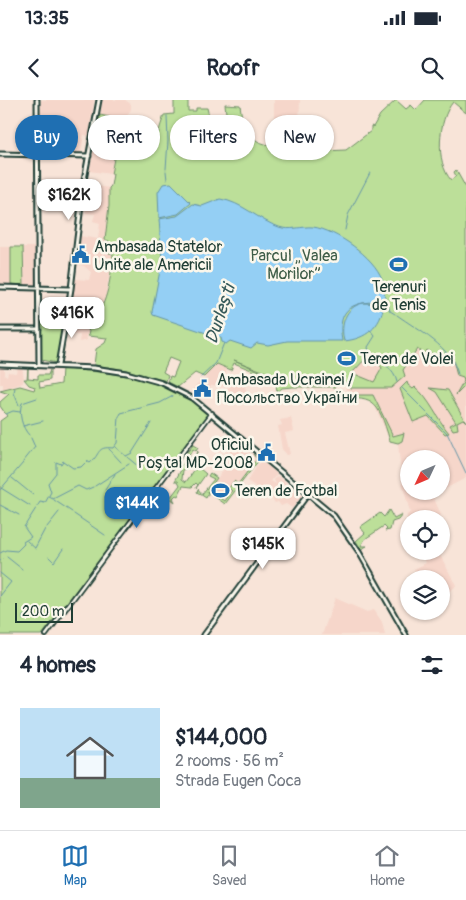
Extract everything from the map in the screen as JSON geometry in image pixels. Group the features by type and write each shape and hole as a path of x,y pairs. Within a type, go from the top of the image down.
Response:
{"main road":[{"path":"37,100 37,115"},
{"path":"96,115 99,100"},
{"path":"0,154 15,154"},
{"path":"38,160 39,364"},
{"path":"58,365 71,289 81,199 88,160"},
{"path":"0,287 71,289"},
{"path":"0,329 39,329"},
{"path":"0,364 58,365 116,371 150,378 183,392 212,413 337,520 359,552 406,635"},
{"path":"204,635 308,494"}],"street":[{"path":"46,635 212,413"}],"shaded area":[{"path":"41,100 94,100 92,115 88,115 88,136 84,135 81,153 78,153 78,115 41,115"},
{"path":"102,100 125,100 131,104 128,115 100,115"},
{"path":"274,100 300,100 299,115 274,115"},
{"path":"91,160 114,160 111,174 89,171"},
{"path":"87,184 109,188 105,240 109,241 113,253 104,307 97,313 81,312 80,319 76,315 69,314 75,279 89,280 91,272 84,266 77,264 80,236 98,239 100,223 93,221 95,214 86,213 86,209 83,208"},
{"path":"0,247 35,247 36,285 0,284"},
{"path":"397,314 455,360 466,382 466,478 450,486 450,450 400,450 400,463 398,443 390,441 374,404 365,398 347,398 347,378 368,355"},
{"path":"68,322 85,326 89,332 86,336 87,340 79,342 80,335 66,334"},
{"path":"217,364 227,368 223,386 211,385 203,398 193,389 201,380 203,381 206,378 205,376"},
{"path":"0,367 4,367 4,374 7,376 8,372 16,373 17,367 22,367 23,383 3,390 3,384 0,384"},
{"path":"236,373 243,378 248,400 226,403 220,389 229,388"},
{"path":"291,418 294,431 285,433 290,454 286,455 282,449 278,426 282,425 280,420"},
{"path":"237,440 257,459 225,501 209,489 232,459 226,453"},
{"path":"261,460 277,474 271,481 276,484 274,480 278,476 302,496 292,508 286,504 281,506 278,502 275,503 270,496 247,481"},
{"path":"407,500 435,500 439,510 409,510"},
{"path":"425,560 443,560 448,570 414,569 426,563"},
{"path":"450,574 456,585 450,591"},
{"path":"335,598 367,612 374,610 382,622 385,635 322,635"}],"green space":[{"name":"Parcul „Valea Morilor”","path":"174,100 188,100 188,111 196,111 196,108 207,108 209,115 170,115 170,160 255,160 255,139 265,144 265,160 334,160 334,151 346,150 371,131 371,126 373,127 380,115 396,100 406,109 411,105 416,110 425,100 466,100 466,113 453,102 444,119 440,141 442,163 446,172 451,180 456,176 454,172 456,170 466,188 466,385 456,395 464,381 463,378 457,376 453,360 446,354 441,360 426,350 424,354 417,349 403,370 405,376 391,388 351,388 347,382 336,382 336,387 292,387 282,388 277,392 275,379 279,379 278,377 234,360 262,372 260,379 258,378 261,374 234,363 231,370 217,364 204,377 195,373 178,387 168,382 170,376 173,377 179,362 169,358 163,372 168,375 166,381 127,370 94,365 96,349 105,343 107,338 88,336 89,331 83,325 68,322 70,311 80,318 81,311 97,313 104,302 107,294 113,253 109,253 109,241 105,240 109,188 111,186 114,160 160,160 160,128 164,115 174,114","holes":["369,355 376,359 382,368 374,382 352,373"]},
{"name":"Parcul „Valea Morilor”","path":"225,104 240,105 241,115 226,115"},
{"path":"11,247 23,247 24,285 11,284"},
{"path":"45,310 54,314 60,312 66,315 57,363 41,360 40,312"},
{"path":"28,368 28,378 38,379 38,375 48,375 50,370 50,380 39,382 40,388 61,384 62,369 114,374 148,381 180,394 195,403 209,415 42,635 0,635 0,421 7,416 0,406 0,402 9,394 0,391 20,386 34,390 35,387 29,385 24,379 27,379"},
{"path":"407,382 408,385 413,389 415,387 425,397 449,433 445,434 428,416 413,422 400,389"},
{"path":"430,388 448,390 466,422 463,419 457,422 458,429 453,430 450,425 456,422 437,392"},
{"path":"332,395 373,395 393,436 404,433 402,441 398,443 390,441 381,416 372,403 357,399 332,398"},
{"path":"193,445 198,448 196,451 193,449 188,457 192,458 198,451 186,469 183,470 182,479 186,482 195,469 199,468 206,474 196,488 198,485 196,483 192,487 183,486 178,496 176,495 173,498 175,502 170,498 180,485 178,481 175,481 181,470 176,466 180,467 188,458 185,455"},
{"path":"253,454 259,460 225,504 207,491 206,498 197,492 198,489 202,494 214,479 208,476 210,473 217,478 209,489 225,501 232,491 229,488 234,481 238,484 257,459"},
{"path":"389,510 394,519 400,516 398,520 392,522 390,530 385,531 387,529 384,526 365,539 361,546 367,546 361,549 356,541 365,533 360,527 380,513 384,517"}],"water":[{"path":"171,183 191,203 178,214 159,218 158,192 163,184"},
{"path":"220,199 243,207 279,227 287,229 313,227 343,239 363,254 378,271 384,285 384,302 364,303 350,308 342,320 342,341 287,341 268,345 257,343 251,348 230,341 226,344 222,342 221,338 153,315 162,260 159,219 177,216 193,204 202,206"},
{"path":"363,303 384,304 380,319 366,334 359,338 344,341 343,329 345,318 352,308"}],"waterway":[{"path":"166,169 167,116"},
{"path":"166,171 167,180"},
{"path":"345,230 348,215 370,173"},
{"path":"386,299 390,311 395,314"},
{"path":"397,315 441,347 449,355 458,374"},
{"name":"Durlești","path":"370,330 375,336 368,347 369,352 390,369 397,382"},
{"name":"Durlești","path":"201,377 216,363 224,343"},
{"name":"Durlești","path":"402,388 447,433 466,473"},
{"path":"15,389 14,393 19,405"},
{"name":"Durlești","path":"0,553 6,550 17,551 24,544 23,542 31,537 24,527 40,502 45,503 51,492 48,483 56,473 56,462 61,464 63,461 73,468 81,467 87,461 90,463 101,449 113,448 117,443 121,413 160,403 173,396"},
{"path":"29,435 24,428 20,411 22,403 37,398"},
{"path":"6,414 13,411 20,412"},
{"path":"23,426 43,421"},
{"path":"126,456 132,453 151,423"},
{"path":"23,462 35,447 31,438"},
{"path":"115,447 139,467"},
{"path":"109,449 121,462"},
{"path":"0,490 23,463"},
{"path":"95,486 129,464"},
{"path":"105,490 115,474"},
{"path":"12,478 33,495"},
{"path":"49,497 53,499 78,486 86,490 93,487"},
{"path":"1,488 30,506"},
{"path":"54,500 72,512"},
{"path":"0,505 19,515"},
{"path":"47,527 59,512"},
{"path":"74,514 105,535"},
{"path":"35,548 45,529"},
{"path":"27,541 36,549"},
{"path":"49,557 54,562 63,549"},
{"path":"7,557 22,569"},
{"path":"0,573 11,582 0,596"}],"place":[{"name":"Ambasada Statelor Unite ale Americii","path":"80,255"},
{"name":"Terenuri de Tenis","path":"399,265"},
{"name":"Teren de Volei","path":"346,358"},
{"name":"Ambasada Ucrainei / Посольство України","path":"203,388"},
{"name":"Oficiul Poștal MD-2008","path":"267,453"},
{"name":"Teren de Fotbal","path":"220,490"}]}
